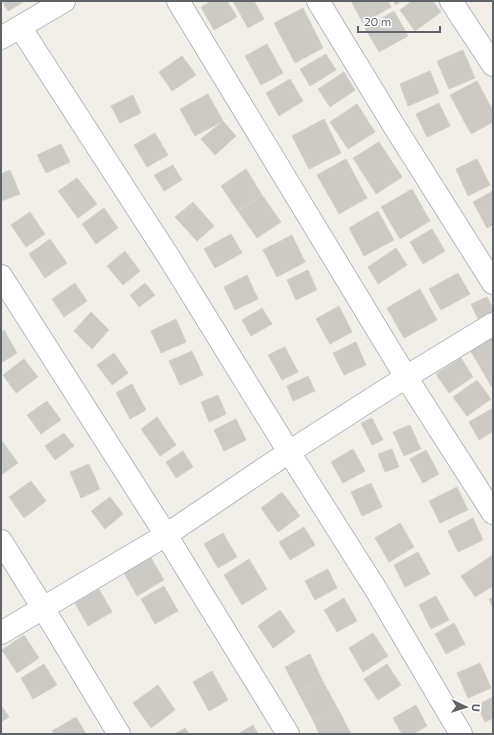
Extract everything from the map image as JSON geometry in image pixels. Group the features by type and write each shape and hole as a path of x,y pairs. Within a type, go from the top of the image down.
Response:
{"street":[{"path":"64,1 7,33 170,259 375,588 461,734"},
{"path":"178,1 406,377 493,513"},
{"path":"318,1 396,130 493,283"},
{"path":"451,1 493,66"},
{"path":"1,276 166,535 288,734"},
{"path":"1,633 166,535 289,452 406,377 493,324"},
{"path":"1,541 119,734"}],"building":[{"path":"2,1 25,1 8,11"},
{"path":"211,1 227,1 237,17 214,30 201,7"},
{"path":"233,1 254,1 264,19 248,28"},
{"path":"351,1 388,1 391,7 363,23"},
{"path":"393,1 401,1 396,5"},
{"path":"412,1 433,1 441,12 415,31 400,10"},
{"path":"303,8 323,48 295,63 274,23"},
{"path":"394,11 408,36 379,52 365,28"},
{"path":"267,44 283,73 261,85 245,56"},
{"path":"463,50 475,78 449,89 437,61"},
{"path":"326,54 336,70 310,86 300,69"},
{"path":"182,56 196,75 172,91 159,72"},
{"path":"430,71 439,93 408,106 400,84"},
{"path":"344,72 355,90 330,107 318,89"},
{"path":"290,79 303,101 279,116 266,93"},
{"path":"477,81 493,111 493,122 471,134 450,95"},
{"path":"208,94 223,121 195,136 180,109"},
{"path":"133,95 141,113 120,123 111,106"},
{"path":"439,103 450,126 427,137 416,114"},
{"path":"357,104 375,132 348,149 330,122"},
{"path":"324,119 341,153 309,169 292,136"},
{"path":"223,121 236,136 215,155 201,139"},
{"path":"155,133 168,155 147,167 134,145"},
{"path":"379,142 402,177 376,194 353,158"},
{"path":"61,144 70,162 46,173 37,155"},
{"path":"346,159 367,198 339,214 317,175"},
{"path":"477,159 490,185 468,196 456,169"},
{"path":"173,165 182,180 164,191 154,175"},
{"path":"246,169 262,195 238,211 221,186"},
{"path":"10,170 20,194 1,201 1,174"},
{"path":"77,178 97,204 78,218 58,191"},
{"path":"412,189 430,221 400,239 381,207"},
{"path":"493,191 493,225 487,228 473,202"},
{"path":"262,195 281,222 257,238 238,211"},
{"path":"193,202 214,226 197,241 175,217"},
{"path":"104,208 118,228 96,244 82,224"},
{"path":"378,211 394,240 364,256 349,228"},
{"path":"30,212 45,234 26,247 11,225"},
{"path":"432,229 445,251 423,264 410,242"},
{"path":"231,234 242,253 215,268 204,249"},
{"path":"292,235 305,262 277,277 263,250"},
{"path":"50,239 67,263 45,278 29,254"},
{"path":"396,248 407,265 378,284 368,267"},
{"path":"125,251 140,271 123,285 107,266"},
{"path":"308,270 317,290 296,300 287,280"},
{"path":"458,273 470,294 441,310 429,289"},
{"path":"247,275 258,299 235,310 224,287"},
{"path":"75,283 87,301 64,317 52,299"},
{"path":"145,283 155,295 139,307 130,295"},
{"path":"420,289 437,320 404,338 387,308"},
{"path":"487,297 493,309 493,313 478,319 471,304"},
{"path":"339,306 352,332 330,344 316,319"},
{"path":"262,308 272,324 251,336 242,320"},
{"path":"91,312 109,330 92,349 74,331"},
{"path":"176,319 186,342 161,353 151,331"},
{"path":"4,330 17,353 1,363 1,332"},
{"path":"493,337 493,389 470,350"},
{"path":"356,342 366,365 344,375 333,353"},
{"path":"285,347 298,372 282,380 268,355"},
{"path":"192,351 203,375 180,385 169,361"},
{"path":"114,353 128,373 112,385 97,365"},
{"path":"461,358 473,377 449,393 436,374"},
{"path":"24,359 38,377 16,393 3,375"},
{"path":"308,376 315,391 293,401 287,386"},
{"path":"477,380 491,399 467,416 453,397"},
{"path":"132,384 146,410 130,419 116,393"},
{"path":"218,395 226,414 209,422 201,402"},
{"path":"47,401 61,420 41,434 27,415"},
{"path":"493,408 493,431 479,440 469,422"},
{"path":"157,417 176,445 160,456 141,429"},
{"path":"372,418 383,440 372,445 361,423"},
{"path":"236,419 246,440 224,451 214,430"},
{"path":"410,425 421,449 404,456 393,432"},
{"path":"64,433 74,446 55,460 45,446"},
{"path":"2,441 18,463 1,475 1,442"},
{"path":"353,449 365,471 343,483 331,462"},
{"path":"392,449 399,467 385,472 378,454"},
{"path":"426,450 439,474 423,483 410,459"},
{"path":"183,451 193,467 176,478 166,462"},
{"path":"89,464 100,489 81,498 70,472"},
{"path":"31,481 46,501 24,518 9,497"},
{"path":"371,483 382,507 362,516 351,492"},
{"path":"457,487 468,510 440,523 429,501"},
{"path":"282,492 300,516 278,532 261,508"},
{"path":"110,497 123,514 105,529 91,511"},
{"path":"473,518 483,540 458,552 448,531"},
{"path":"400,523 414,547 389,562 375,538"},
{"path":"304,527 315,545 290,560 279,542"},
{"path":"223,533 237,557 218,568 204,544"},
{"path":"418,552 430,574 405,587 394,565"},
{"path":"493,555 493,586 475,597 461,576"},
{"path":"150,556 164,580 137,596 123,571"},
{"path":"249,559 267,589 242,605 224,575"},
{"path":"328,569 337,588 315,600 305,581"},
{"path":"164,586 178,611 155,624 141,599"},
{"path":"99,589 112,612 88,626 75,603"},
{"path":"436,596 449,620 431,629 419,605"},
{"path":"493,597 493,608 489,599"},
{"path":"344,598 357,621 337,632 324,610"},
{"path":"280,610 295,632 273,648 258,626"},
{"path":"454,623 465,644 446,654 435,634"},
{"path":"373,633 388,656 363,672 349,648"},
{"path":"24,635 39,658 17,673 2,650"},
{"path":"310,654 322,680 298,692 285,667"},
{"path":"480,663 491,688 468,698 457,673"},
{"path":"44,664 57,685 33,699 21,678"},
{"path":"387,664 401,685 378,700 364,679"},
{"path":"212,671 228,700 209,711 193,682"},
{"path":"322,680 338,709 314,722 298,692"},
{"path":"158,685 175,710 151,728 133,703"},
{"path":"493,697 493,718 485,722 477,705"},
{"path":"1,705 9,717 1,722"},
{"path":"416,705 427,726 413,734 402,734 393,718"},
{"path":"338,709 351,734 319,734 314,722"},
{"path":"76,717 86,734 54,734 52,731"},
{"path":"253,725 258,734 238,734"},
{"path":"185,728 189,734 175,734"}]}
